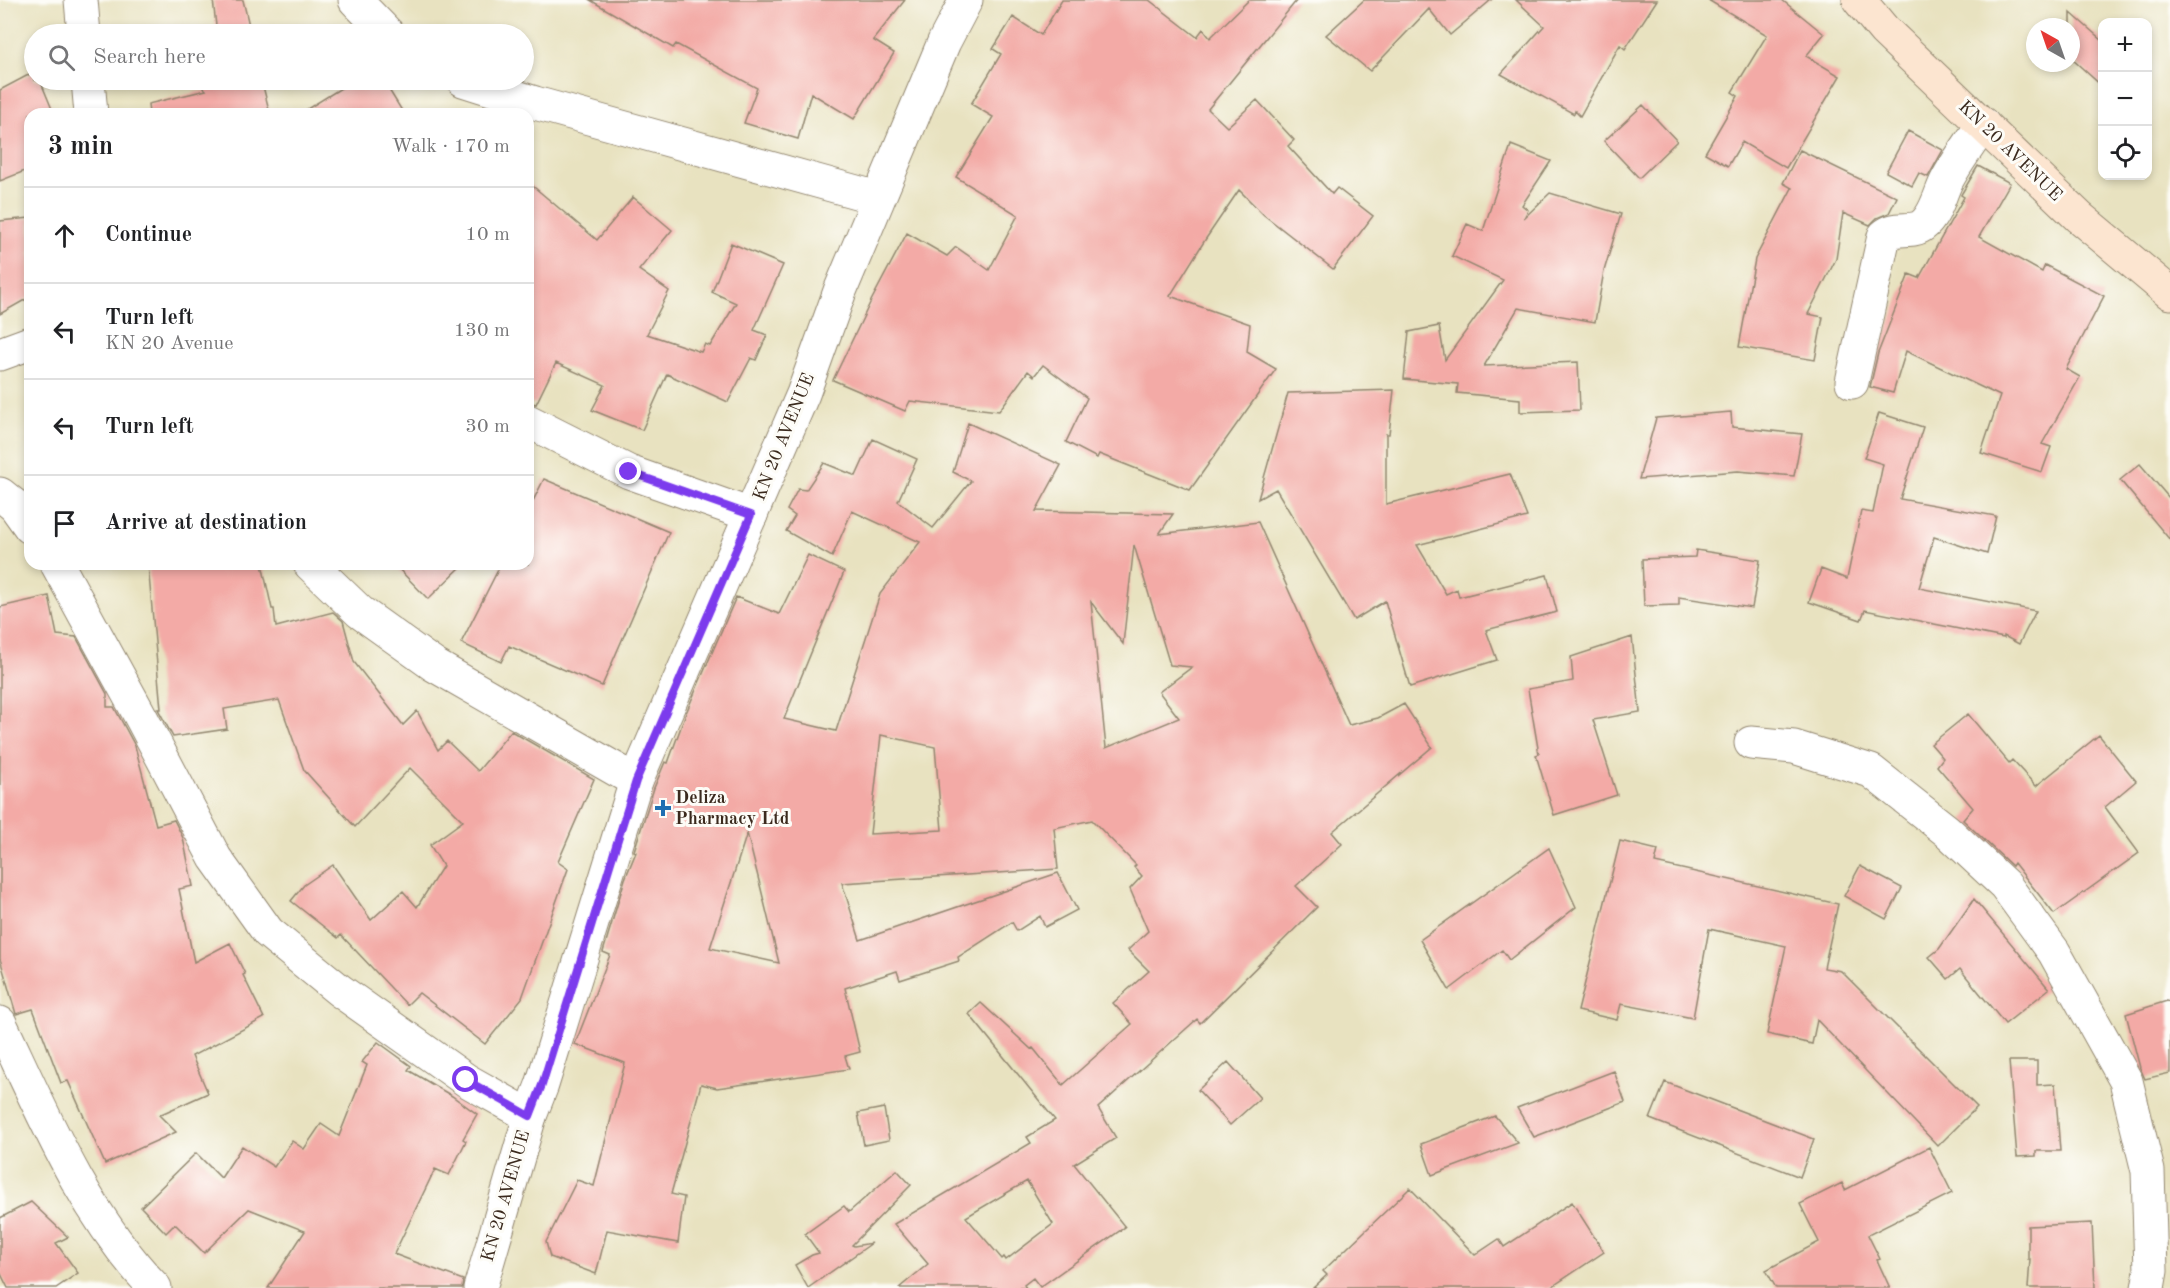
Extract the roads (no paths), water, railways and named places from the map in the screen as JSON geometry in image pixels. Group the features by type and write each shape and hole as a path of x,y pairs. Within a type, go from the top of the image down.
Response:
{"main road":[{"name":"KN 20 AVENUE","path":"1859,0 1884,30 2079,218 2170,293"}],"street":[{"path":"81,0 83,24"},
{"path":"354,0 378,24"},
{"name":"KN 20 AVENUE","path":"480,1288 530,1116 542,1085 636,781 803,394 840,291 878,198 944,42 966,0"},
{"path":"89,90 90,108"},
{"path":"494,90 878,198"},
{"path":"1852,382 1884,236 1890,231 1922,227 1933,212 1948,179 1983,124"},
{"path":"0,354 24,345"},
{"path":"534,424 629,472 751,515"},
{"path":"0,494 15,506 24,519"},
{"path":"60,570 142,719 214,858 268,932 339,990 466,1080 530,1116"},
{"path":"316,570 360,612 434,665 636,781"},
{"path":"1751,743 1794,747 1871,771 1947,831 2005,885 2054,952 2126,1081 2148,1171 2151,1271 2148,1288"},
{"path":"0,1023 70,1169 133,1265 155,1288"}],"place":[{"name":"Deliza Pharmacy Ltd","path":"663,808"}]}
